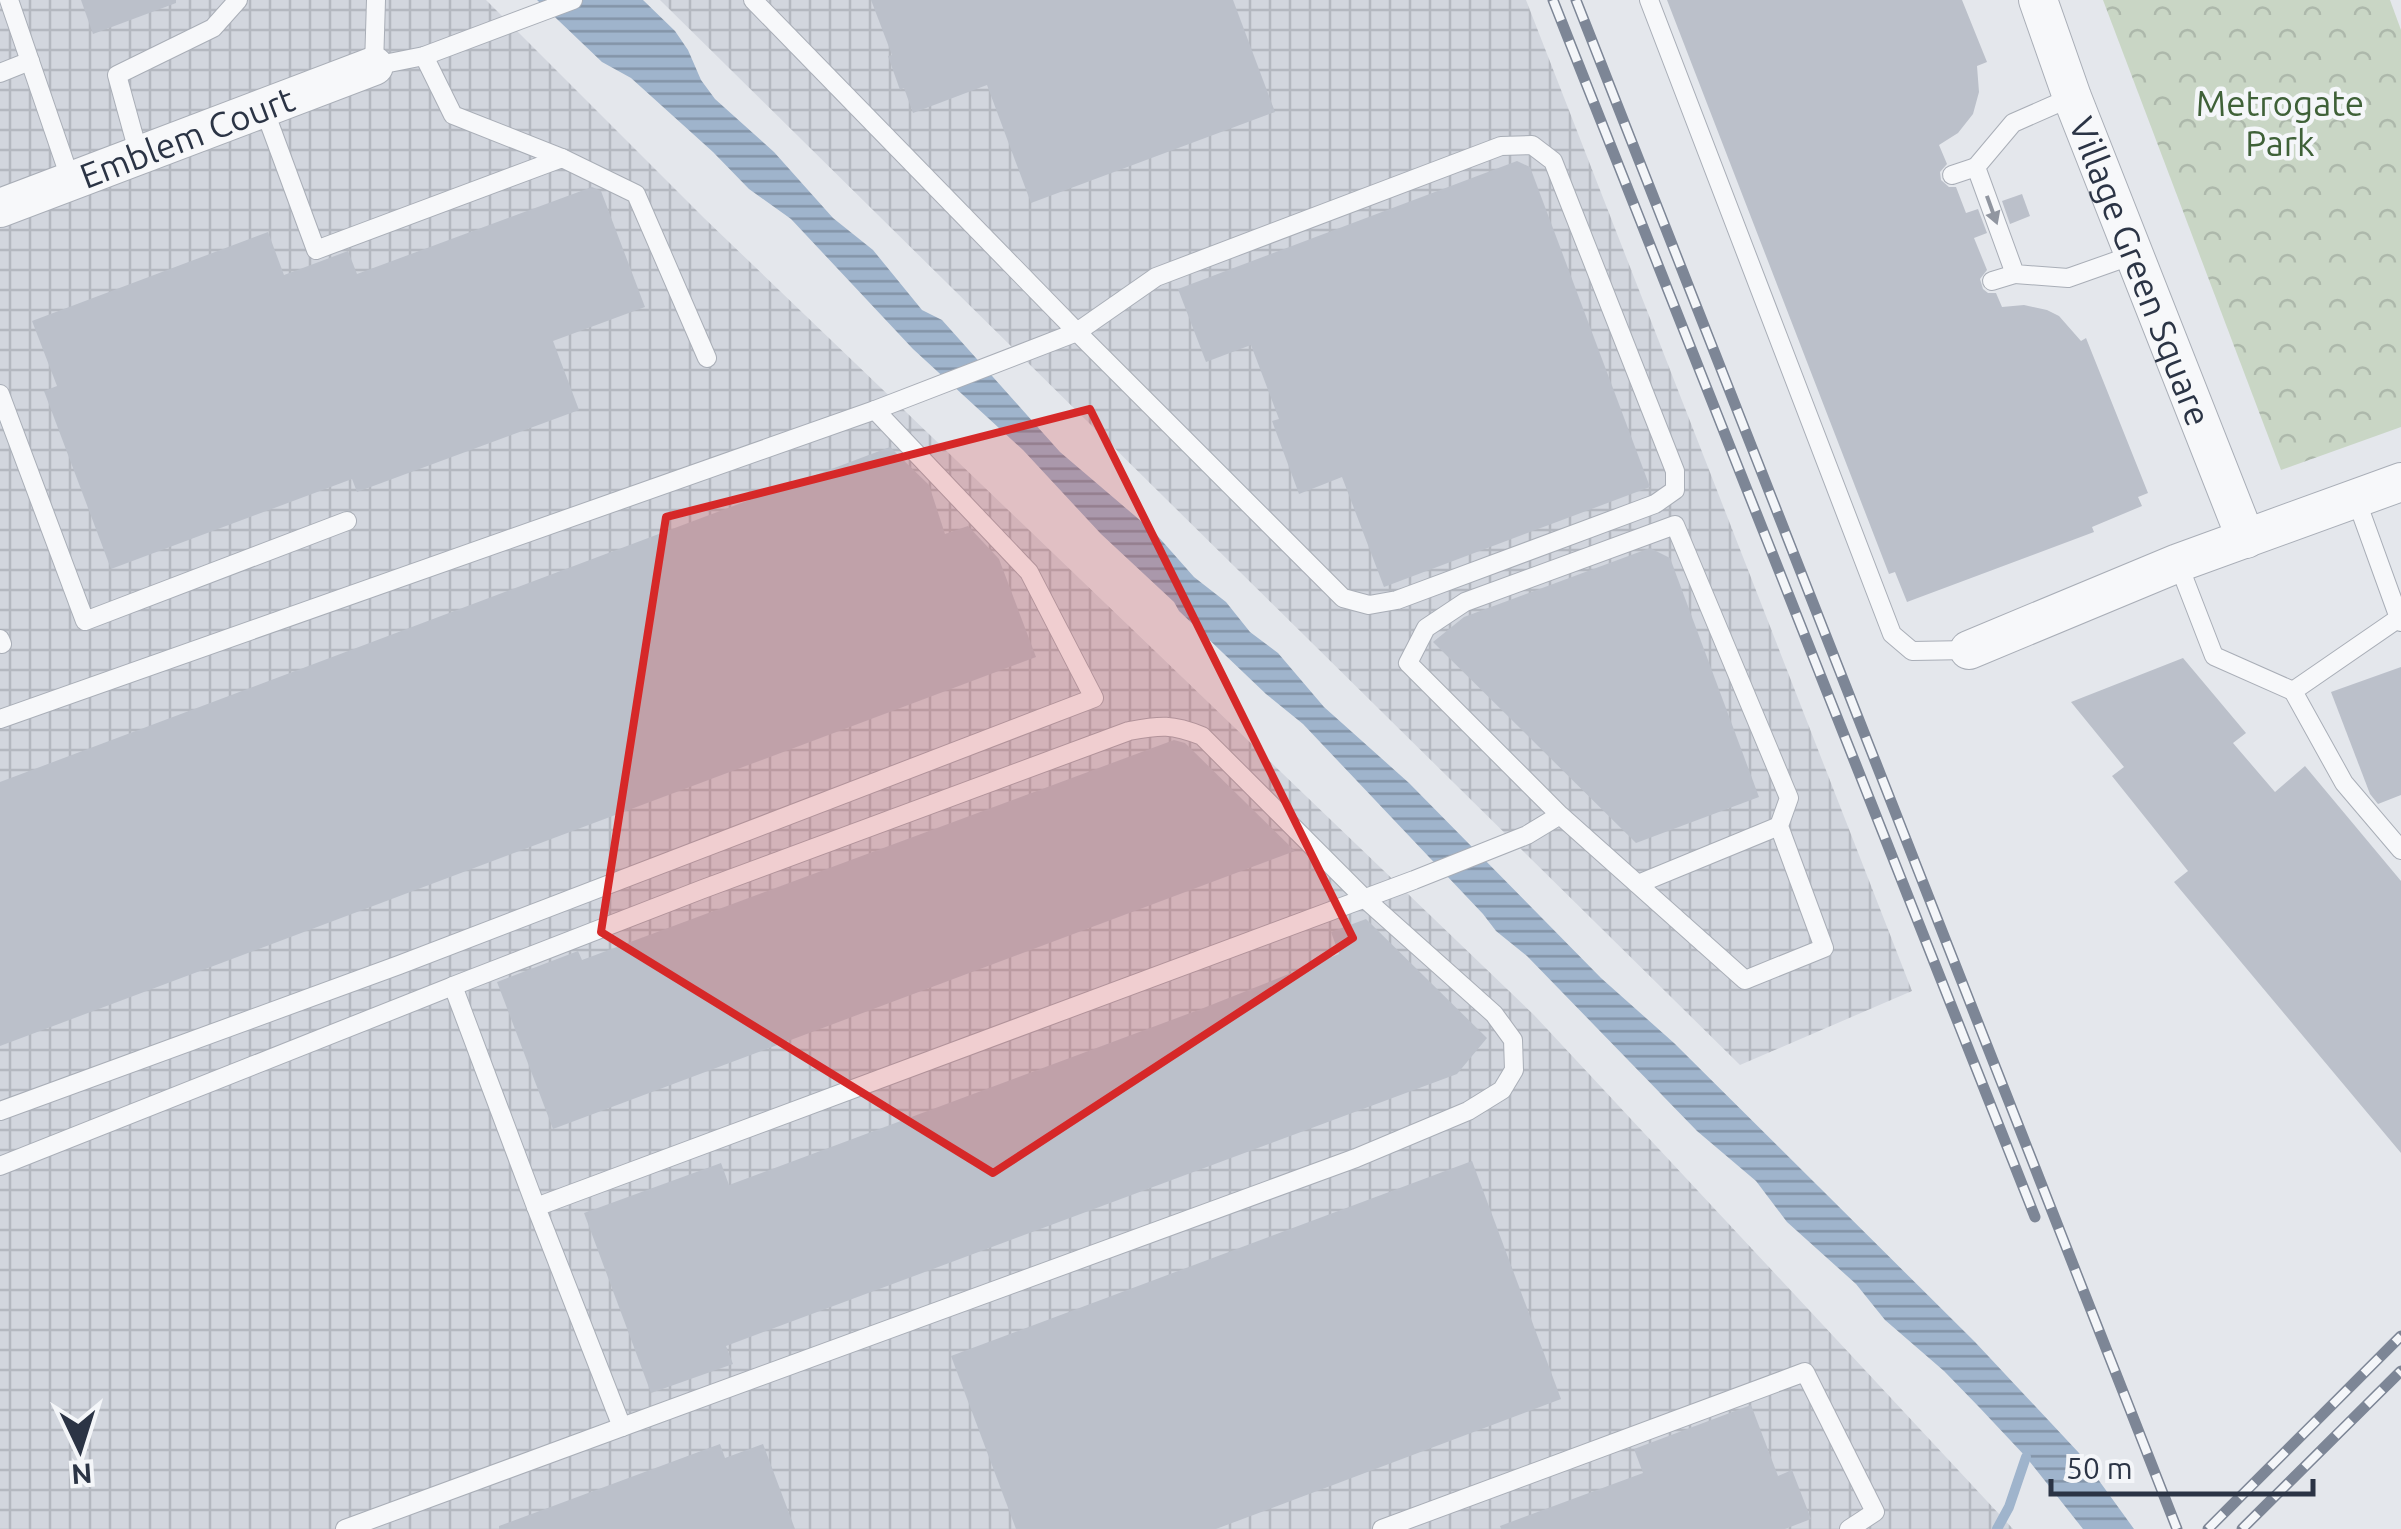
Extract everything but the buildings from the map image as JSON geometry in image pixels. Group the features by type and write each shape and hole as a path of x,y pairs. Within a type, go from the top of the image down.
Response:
{"street":[{"name":"Village Green Square","path":"2038,0 2072,97 2246,540"},
{"name":"Emblem Court","path":"0,208 374,66"},
{"path":"1969,650 2178,564 2401,482"}],"lane":[{"path":"9,0 71,181"},
{"path":"140,155 117,75 213,28 238,0"},
{"path":"376,0 374,66 424,56 573,0"},
{"path":"0,718 902,400 1077,332 1156,278 1501,146 1532,144 1553,160 1675,471 1675,490 1655,504 1398,600 1369,605 1344,598 1077,332 754,0"},
{"path":"1650,0 1892,634 1912,651 1969,650"},
{"path":"424,56 453,115 562,158 636,194 707,358"},
{"path":"0,73 30,61"},
{"path":"1952,175 1976,167 2013,123 2072,97"},
{"path":"264,109 316,250 562,158"},
{"path":"1976,167 2016,274"},
{"path":"1992,281 2016,274 2068,278 2134,255"},
{"path":"0,394 86,620 347,521"},
{"path":"0,1111 398,966 1094,698 1028,572 875,410"},
{"path":"2294,691 2400,619 2356,499"},
{"path":"1675,525 1789,798 1779,826 1824,948 1746,980 1560,815 1408,663 1426,628 1465,602 1675,525"},
{"path":"2178,564 2214,656 2294,691 2344,784 2401,850"},
{"path":"0,1166 721,882 1129,731 1155,726 1179,727 1202,736 1364,898 1494,1014 1512,1040 1514,1070 1502,1090 1468,1111 1356,1158 346,1529"},
{"path":"536,1208 1414,880 1526,835 1560,815"},
{"path":"1638,884 1779,826"},
{"path":"453,986 622,1427"},
{"path":"1382,1529 1805,1372 1874,1512 1849,1529"}],"highlighted area":[{"path":"1090,409 1353,938 993,1173 601,932 666,517"}],"shaded area":[{"path":"0,0 486,0 704,218 1534,1015 2013,1529 0,1529"},
{"path":"660,0 1526,0 1912,991 1740,1065"}],"green space":[{"name":"Metrogate Park","path":"2103,0 2390,0 2401,30 2401,427 2281,470"}],"water":[{"path":"537,0 643,0 675,31 715,99 774,152 833,218 873,250 922,310 942,320 1060,452 1155,533 1194,577 1226,602 1250,632 1278,653 1324,707 1409,783 1601,978 1674,1043 1975,1342 2079,1453 2134,1529 2083,1529 2026,1457 1979,1407 1885,1320 1856,1284 1787,1222 1756,1181 1697,1131 1527,956 1496,931 1303,724 1179,611 1023,450 913,349 791,219 749,189 631,78 602,62"}],"waterway":[{"path":"1997,1529 2026,1457"}],"railway":[{"path":"1553,0 2035,1217"},
{"path":"1576,0 2177,1529"},
{"path":"2208,1529 2401,1336"},
{"path":"2242,1529 2401,1371"}]}
